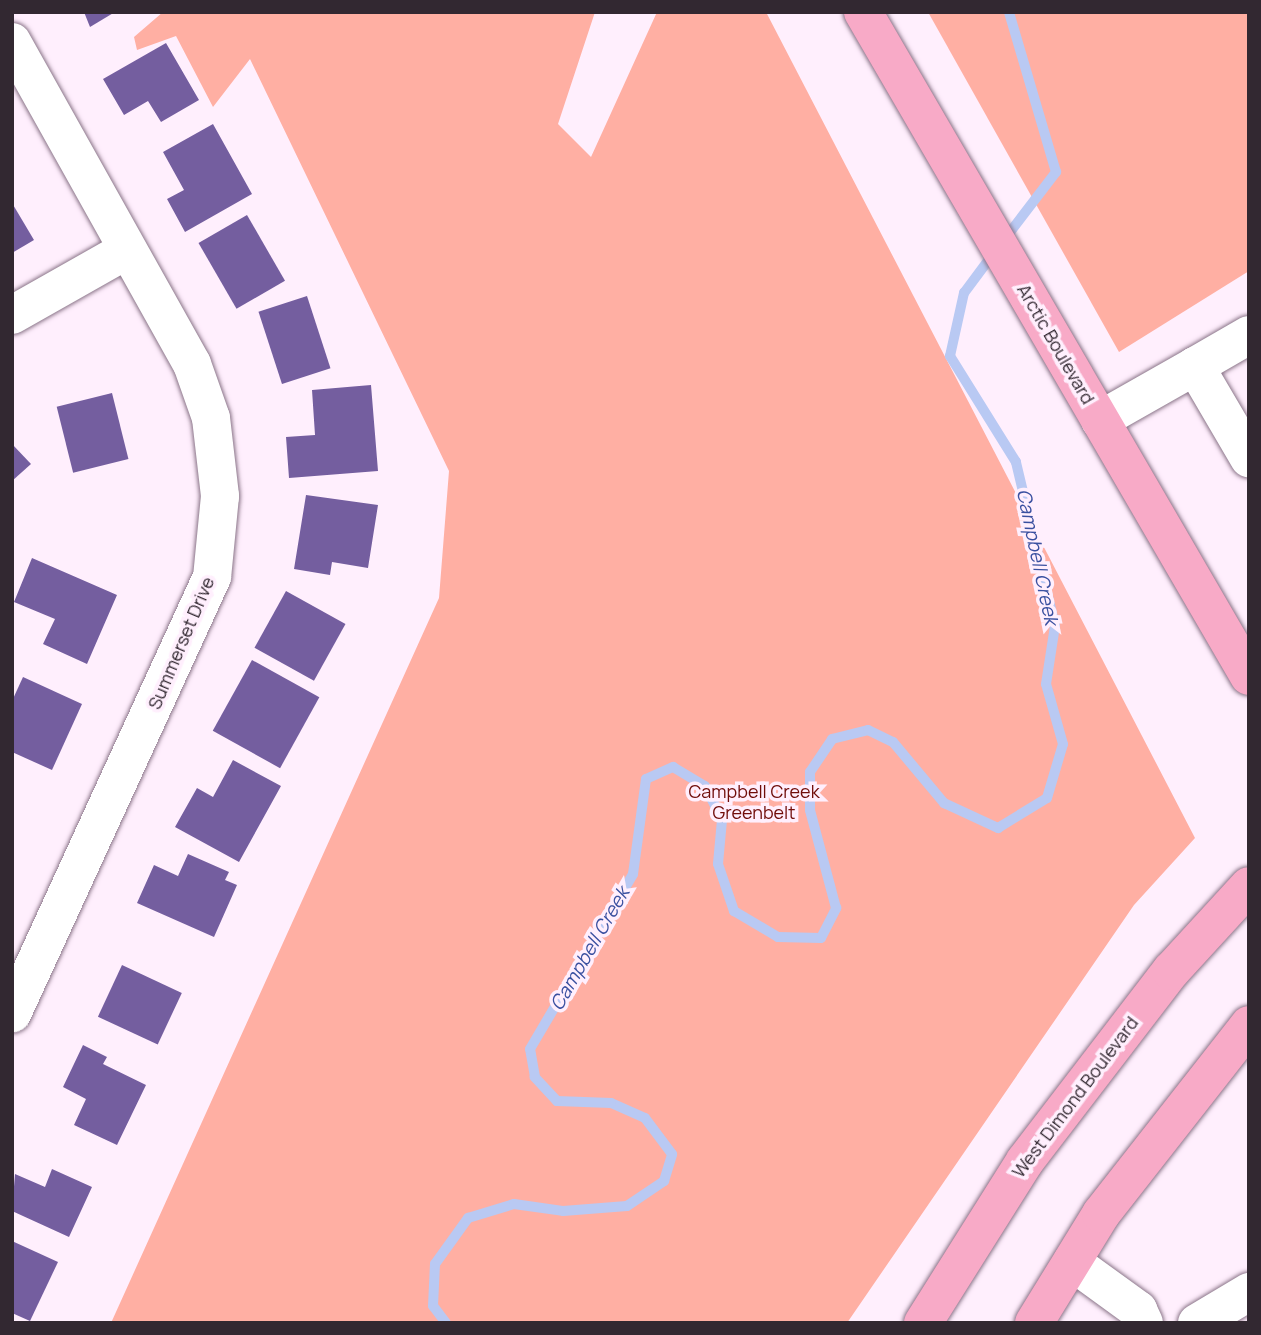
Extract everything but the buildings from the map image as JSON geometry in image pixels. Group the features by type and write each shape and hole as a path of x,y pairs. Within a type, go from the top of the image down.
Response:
{"main road":[{"name":"Arctic Boulevard","path":"863,12 1249,676"},
{"path":"1218,624 1249,649"},
{"name":"West Dimond Boulevard","path":"923,1323 1025,1161 1171,971 1249,886"},
{"path":"1034,1323 1072,1262 1249,1025"}],"street":[{"name":"Summerset Drive","path":"12,42 192,364 211,418 220,496 212,577 12,1013"},
{"path":"12,315 127,250"},
{"path":"1100,420 1249,335"},
{"path":"1195,366 1249,458"},
{"path":"1072,1262 1137,1319"},
{"path":"1197,1323 1249,1292"}],"green space":[{"name":"Campbell Creek Greenbelt","path":"163,12 595,12 558,124 591,157 657,12 766,12 1195,838 1134,905 847,1323 111,1323 439,598 449,471 250,59 213,107 176,36 137,50 134,37"},
{"path":"928,12 1249,12 1249,271 1119,352"}],"waterway":[{"name":"Campbell Creek","path":"1004,240 1056,172 1009,12"},
{"name":"Campbell Creek","path":"446,1323 433,1306 435,1264 468,1218 514,1204 563,1211 627,1206 664,1181 672,1154 645,1118 611,1103 557,1101 535,1077 530,1049 633,874 646,779 673,767 705,786 722,820 718,864 734,911 778,937 821,938 836,908 810,810 810,772 832,739 868,730 893,742 944,803 998,828 1047,798 1063,744 1046,684 1055,626 1016,462 950,356 964,293 993,254"}]}
